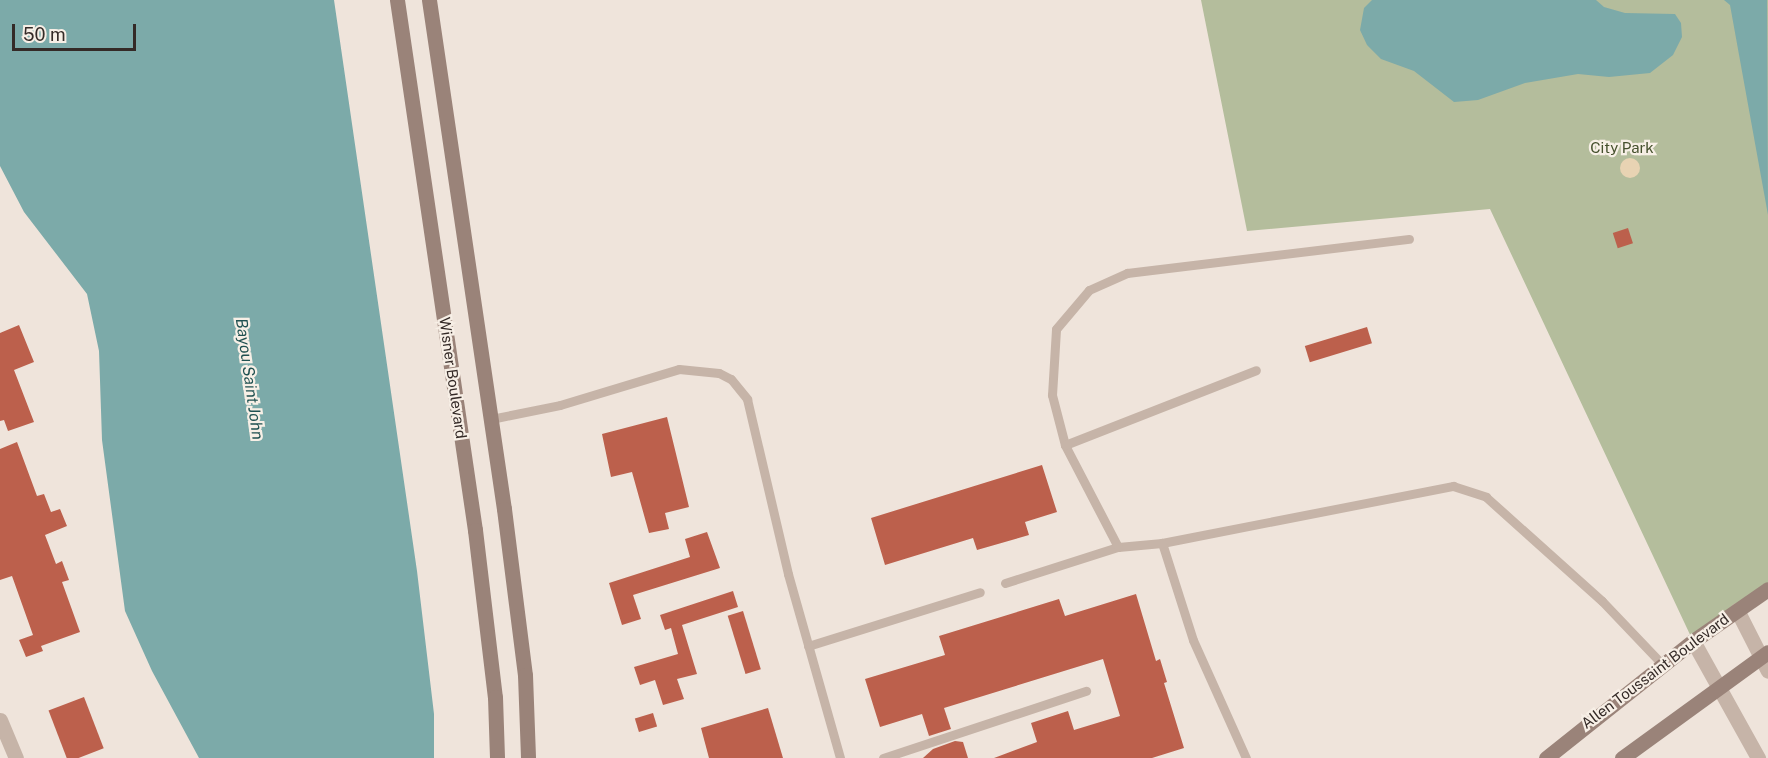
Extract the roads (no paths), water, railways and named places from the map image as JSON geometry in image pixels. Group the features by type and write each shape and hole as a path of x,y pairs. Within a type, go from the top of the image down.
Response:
{"street":[{"name":"Wisner Boulevard","path":"398,0 476,530 495,698 497,758"},
{"path":"429,0 491,419 525,675 528,758"},
{"name":"Allen Toussaint Boulevard","path":"1546,758 1662,664 1768,589"},
{"path":"1737,610 1765,654 1768,671"},
{"path":"1693,641 1756,753 1768,741"},
{"path":"1622,758 1765,654"},
{"path":"0,720 16,758"}],"lane":[{"path":"1118,548 1065,445 1052,395 1056,329 1089,290 1127,273 1409,239"},
{"path":"491,419 560,405 679,369 719,373 731,379 747,399 808,646 840,758"},
{"path":"1065,445 1256,370"},
{"path":"1005,583 1118,548 1162,543 1395,494 1453,486 1486,497 1602,602 1662,664"},
{"path":"1162,543 1193,640 1246,758"},
{"path":"808,646 980,592"},
{"path":"883,758 1086,692"}],"water":[{"name":"Bayou Saint John","path":"0,0 334,0 417,571 434,714 434,758 199,758 152,671 125,611 102,440 99,351 87,294 24,212 0,166"},
{"path":"1372,0 1596,0 1604,7 1625,13 1675,14 1681,23 1682,37 1673,55 1650,73 1609,77 1578,74 1525,83 1478,100 1454,102 1414,71 1381,59 1367,45 1360,30 1364,8"},
{"path":"1724,0 1767,0 1768,215 1730,5"}],"park label":[{"name":"City Park","path":"1622,148"}]}
